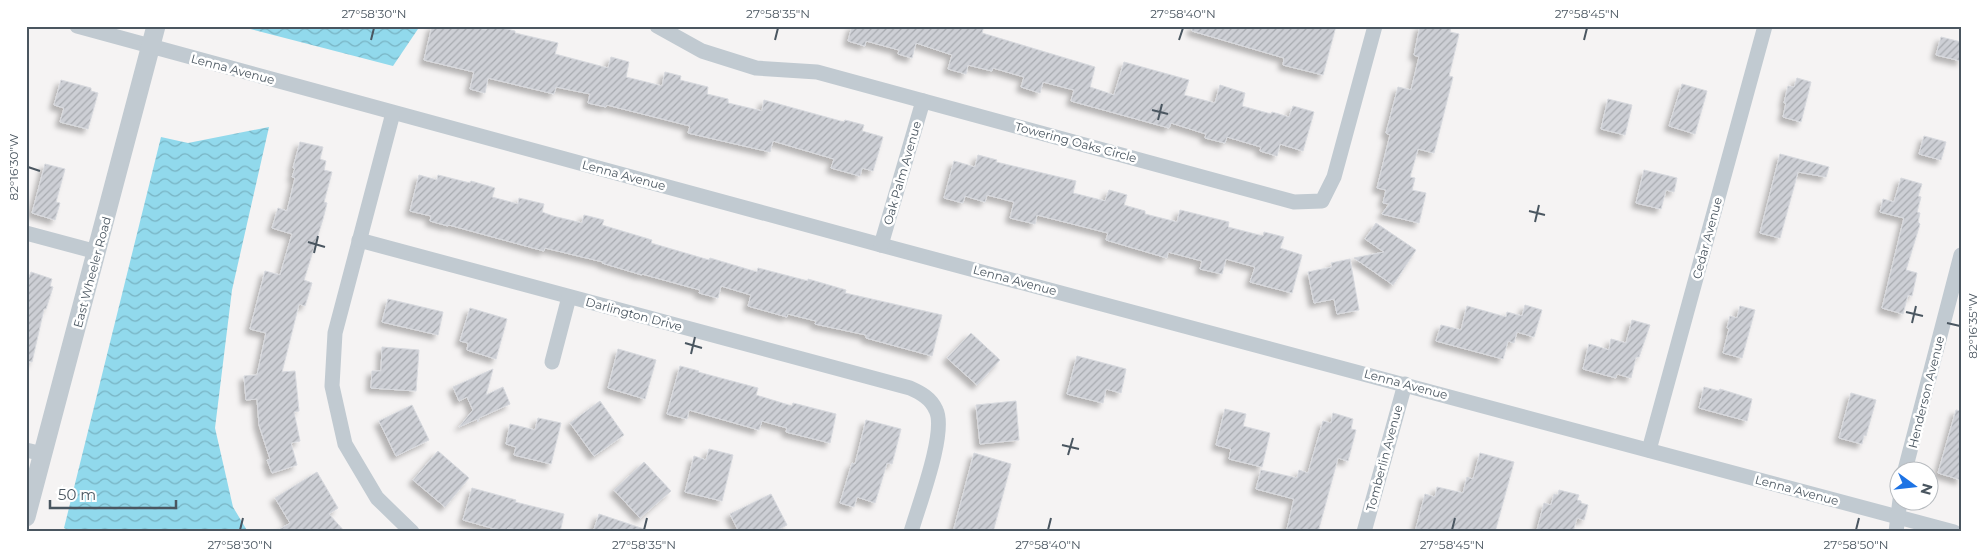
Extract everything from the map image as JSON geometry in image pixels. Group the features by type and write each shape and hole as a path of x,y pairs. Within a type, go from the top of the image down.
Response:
{"street":[{"name":"Lenna Avenue","path":"77,26 1649,450 1898,524 1954,532"},
{"name":"East Wheeler Road","path":"26,517 35,452 97,252 156,26"},
{"name":"Towering Oaks Circle","path":"657,26 702,51 756,68 818,72 1294,202 1322,201 1334,177 1375,26"},
{"name":"Cedar Avenue","path":"1649,450 1765,26"},
{"name":"Oak Palm Avenue","path":"881,244 923,101"},
{"path":"394,112 335,333 332,386 345,444 376,498 412,532"},
{"path":"26,233 97,252"},
{"name":"Darlington Drive","path":"359,240 910,388 924,394 937,412 938,434 911,532"},
{"name":"Henderson Avenue","path":"1908,460 1961,255"},
{"path":"552,362 569,297"},
{"name":"Tomberlin Avenue","path":"1364,532 1405,384"},
{"path":"1898,524 1899,510"}],"water":[{"path":"239,26 420,26 393,66"},
{"path":"269,127 232,290 215,428 233,507 248,532 72,532 64,528 161,137 188,143"}],"building":[{"path":"432,26 469,26 486,30 487,26 494,26 515,31 515,33 558,43 555,54 608,68 611,57 629,62 626,77 662,86 665,72 681,76 680,80 708,87 707,94 728,99 728,103 762,111 764,100 844,122 845,120 864,125 862,131 883,137 873,171 862,168 860,176 831,168 834,159 773,141 770,152 688,133 690,126 607,105 606,107 588,103 590,94 556,87 554,94 488,78 485,93 470,89 474,72 424,60"},
{"path":"852,26 984,26 982,33 1095,67 1090,87 1114,95 1124,62 1189,80 1184,95 1215,103 1220,85 1245,93 1242,106 1289,117 1293,106 1314,112 1303,151 1280,144 1277,156 1260,151 1261,147 1227,137 1225,143 1205,138 1206,134 1171,123 1169,128 1071,101 1074,90 1043,82 1040,93 1021,87 1024,77 993,68 992,71 968,65 966,74 948,69 952,55 916,43 912,58 898,54 899,50 866,41 865,46 848,41"},
{"path":"1192,26 1336,26 1323,75 1283,65 1284,58 1192,31"},
{"path":"1420,26 1451,26 1450,32 1459,34 1449,76 1453,77 1434,153 1418,149 1410,177 1415,178 1412,190 1426,193 1419,223 1382,214 1389,204 1383,203 1386,190 1377,188 1390,135 1386,133 1398,87 1411,90 1419,57 1414,55"},
{"path":"1941,37 1961,42 1961,61 1936,55"},
{"path":"1797,78 1811,82 1801,122 1783,117 1788,86 1794,87"},
{"path":"61,80 91,88 91,91 98,93 88,129 60,122 64,108 54,105"},
{"path":"1682,84 1707,91 1695,134 1669,126"},
{"path":"1608,99 1632,105 1625,135 1601,129"},
{"path":"1924,136 1946,142 1941,160 1919,154"},
{"path":"300,142 323,147 320,159 326,161 324,170 332,172 324,202 327,203 323,219 304,280 312,283 305,306 299,304 282,372 295,371 299,411 294,412 300,441 291,443 297,465 272,473 267,460 270,459 259,425 257,399 246,400 244,376 257,375 266,333 250,329 265,271 280,275 292,234 272,228 278,208 287,211 295,178 292,177 295,168 293,168"},
{"path":"1780,154 1829,167 1826,177 1798,172 1780,238 1760,233"},
{"path":"978,155 997,160 996,162 1076,181 1073,193 1105,201 1109,190 1127,195 1124,205 1145,211 1145,214 1177,222 1180,210 1229,222 1228,227 1263,236 1264,232 1284,237 1280,248 1302,255 1292,293 1250,282 1255,267 1226,259 1222,274 1200,269 1202,261 1168,252 1167,258 1106,240 1108,233 1037,215 1035,224 1010,218 1014,202 987,195 985,202 965,196 963,203 944,198 954,161 975,167"},
{"path":"45,164 65,169 56,202 60,203 55,220 32,213"},
{"path":"1644,170 1677,178 1674,192 1666,190 1661,209 1636,203"},
{"path":"419,175 437,180 438,175 470,183 471,181 495,188 492,197 518,204 519,198 544,204 542,212 553,216 582,223 584,215 604,220 602,225 652,240 651,243 709,260 710,258 757,272 758,268 808,281 808,279 846,290 845,293 942,315 932,356 866,338 866,335 815,324 816,321 788,314 787,317 748,306 751,295 721,286 718,298 699,293 700,290 642,275 603,262 545,248 544,251 430,221 431,216 410,211"},
{"path":"1901,178 1922,184 1918,196 1921,197 1917,212 1920,213 1918,222 1920,224 1906,270 1917,273 1912,296 1908,295 1903,314 1882,308 1904,218 1880,212 1883,199 1894,202"},
{"path":"1376,223 1416,250 1393,285 1354,258 1384,252 1365,239"},
{"path":"1350,259 1359,310 1337,314 1334,299 1314,303 1308,272 1332,267 1331,263"},
{"path":"31,272 52,279 50,286 53,287 46,309 44,309 32,362 26,361 26,280 28,280"},
{"path":"388,299 443,312 438,335 382,322"},
{"path":"1525,305 1542,310 1534,337 1517,332 1514,343 1508,341 1503,359 1436,341 1441,325 1461,330 1467,306 1506,317 1507,312 1522,316"},
{"path":"1740,306 1755,310 1742,358 1723,353 1730,316 1737,318"},
{"path":"470,308 507,319 496,359 467,350 468,343 460,341"},
{"path":"1632,320 1650,325 1639,357 1636,357 1631,378 1617,374 1616,378 1583,369 1589,344 1609,350 1611,339 1626,343"},
{"path":"971,333 1000,360 977,385 947,358"},
{"path":"382,347 419,350 416,391 371,388 372,371 381,371"},
{"path":"618,349 656,360 645,399 608,388"},
{"path":"1077,356 1126,369 1121,393 1106,389 1103,403 1067,394"},
{"path":"680,366 758,388 756,395 792,406 793,403 836,414 830,443 786,432 787,428 762,421 759,430 689,410 687,419 667,414"},
{"path":"493,369 486,395 503,387 510,404 479,418 478,422 477,419 459,427 473,410 467,397 459,401 453,387"},
{"path":"1704,387 1719,391 1720,389 1752,399 1747,421 1699,408"},
{"path":"1851,393 1876,400 1862,444 1839,438"},
{"path":"600,401 624,435 594,456 570,423"},
{"path":"1016,401 1019,440 980,444 976,405"},
{"path":"412,405 429,440 396,456 379,421"},
{"path":"1225,409 1246,414 1243,426 1270,433 1262,467 1229,459 1231,449 1216,445"},
{"path":"1956,410 1961,411 1961,480 1940,474 1940,466"},
{"path":"1333,413 1353,419 1351,429 1356,430 1348,461 1338,458 1318,532 1297,532 1287,529 1294,499 1256,489 1261,470 1297,478 1299,470 1308,473 1323,421 1331,423"},
{"path":"538,418 561,423 551,464 514,455 516,447 506,444 510,424 535,430"},
{"path":"866,420 901,429 892,464 887,463 875,503 857,497 854,507 840,503 852,463 855,464"},
{"path":"709,449 733,455 722,501 685,492 694,456 706,460"},
{"path":"438,451 469,478 445,507 413,480"},
{"path":"974,453 1011,464 993,532 953,532"},
{"path":"1480,453 1514,462 1495,532 1415,532 1425,494 1435,497 1437,487 1463,493 1467,477 1473,479"},
{"path":"644,462 671,491 640,518 614,490"},
{"path":"317,472 338,508 329,514 345,532 275,532 290,523 275,498"},
{"path":"472,488 516,500 515,502 564,514 560,532 525,532 508,528 506,532 463,520"},
{"path":"1559,490 1579,495 1577,500 1588,505 1584,520 1577,518 1573,532 1544,532 1537,530 1544,503 1551,505 1554,494 1558,495"},
{"path":"771,494 787,525 774,532 739,532 730,514"},
{"path":"599,514 644,529 644,532 593,532"}]}
